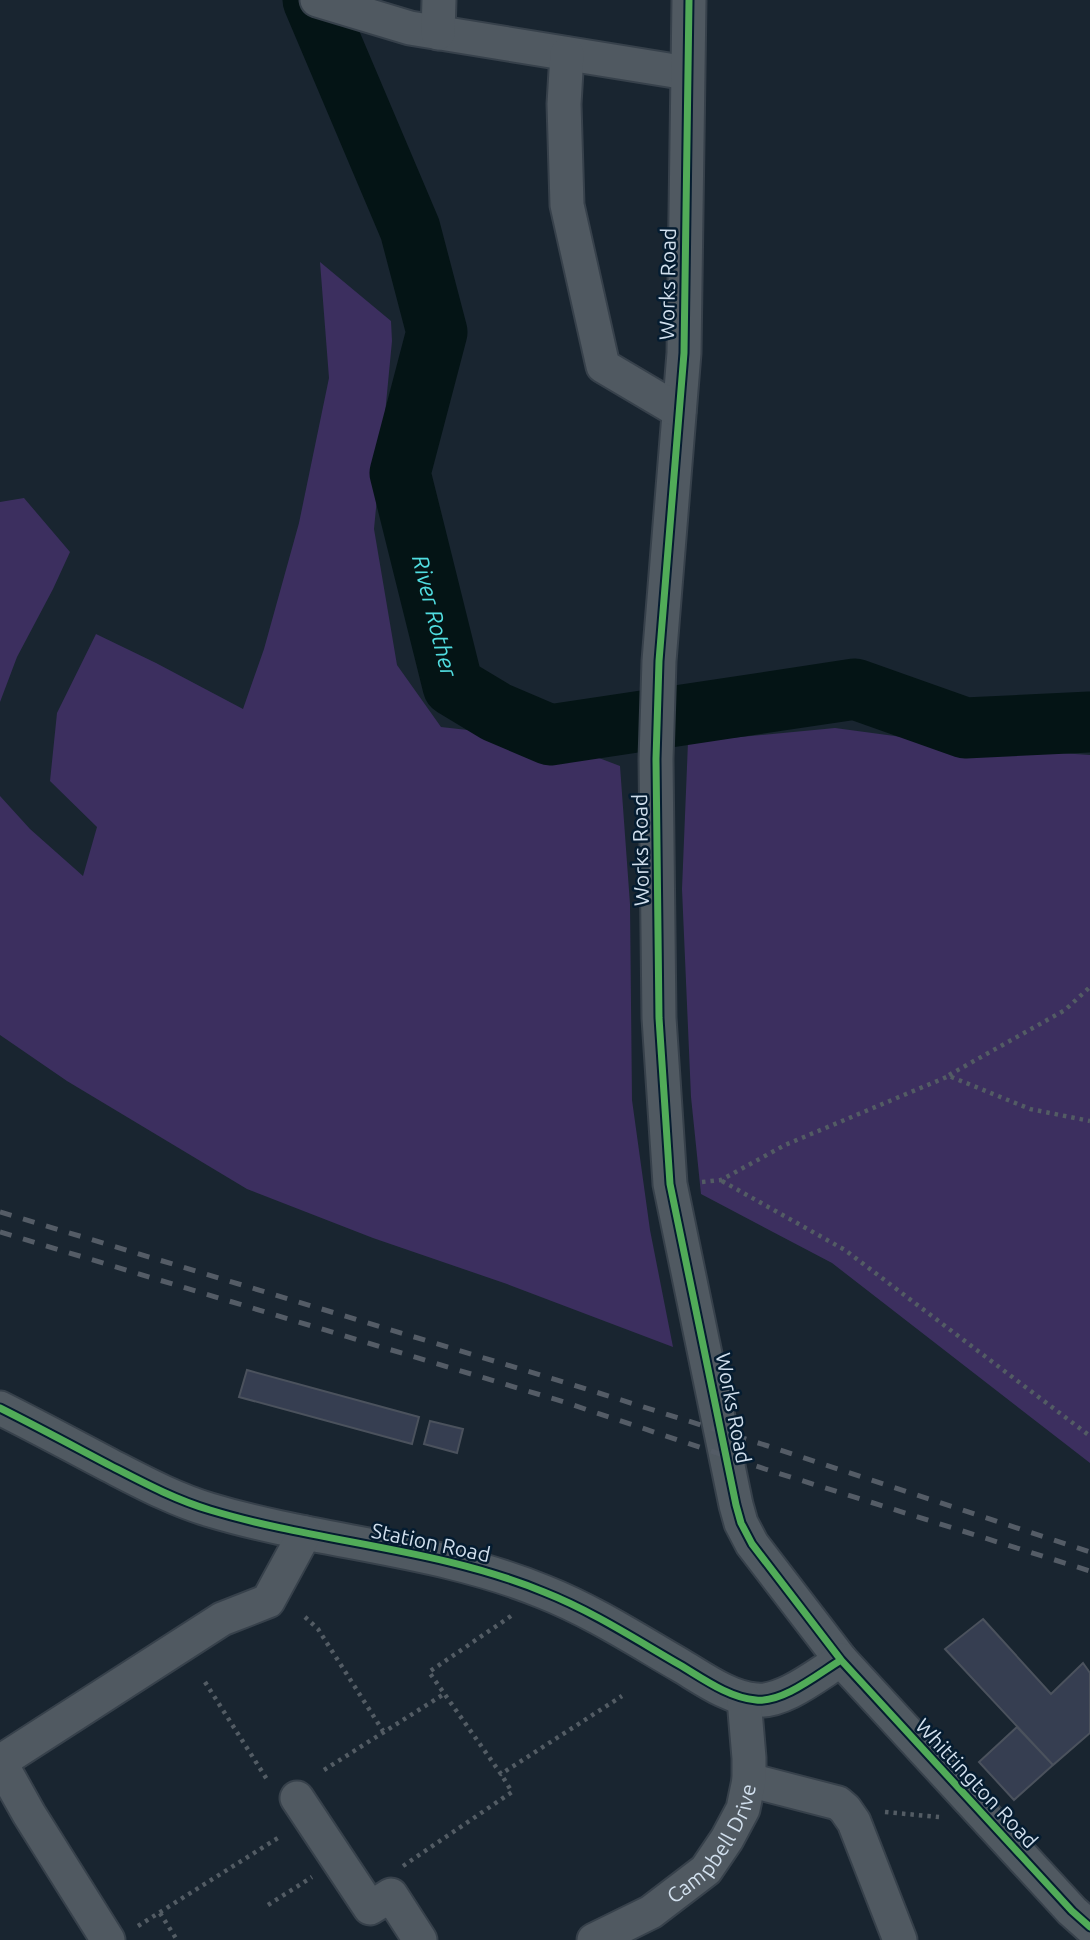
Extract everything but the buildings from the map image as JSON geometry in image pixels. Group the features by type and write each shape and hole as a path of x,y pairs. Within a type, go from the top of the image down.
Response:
{"street":[{"path":"317,0 424,31 687,73"},
{"path":"424,31 439,0"},
{"name":"Works Road","path":"689,0 684,353 659,661 657,749 659,1018 670,1184 741,1522 752,1544 841,1660"},
{"path":"567,54 564,103 567,205 603,366 679,411"},
{"name":"Station Road","path":"0,1408 171,1495 210,1510 305,1534 456,1564 532,1587 582,1608 718,1687 744,1699 775,1699 841,1660"},
{"path":"122,1934 29,1814 0,1762 222,1619 268,1601 305,1534"},
{"name":"Whittington Road","path":"841,1660 988,1821 1090,1927"},
{"name":"Campbell Drive","path":"594,1940 651,1912 706,1870 727,1839 743,1809 749,1780 744,1699"},
{"path":"749,1780 838,1803 845,1809 854,1822 900,1940"},
{"path":"284,1793 370,1908 391,1895 420,1940"}],"path":[{"path":"1090,987 1066,1010 948,1076 785,1145 721,1180 845,1250 1090,1436"},
{"path":"948,1076 1030,1109 1090,1121"},
{"path":"361,1895 512,1792 429,1672 512,1616"},
{"path":"305,1617 318,1629 383,1731"},
{"path":"205,1682 284,1793"},
{"path":"324,1770 444,1694"},
{"path":"500,1774 622,1696"},
{"path":"845,1809 988,1821"},
{"path":"122,1934 160,1913 285,1833"},
{"path":"268,1905 313,1876"},
{"path":"160,1913 177,1940"}],"shaded area":[{"path":"320,262 391,321 392,341 374,529 397,665 441,727 549,739 620,766 630,904 632,1100 650,1230 673,1347 507,1284 373,1238 247,1189 67,1081 0,1035 0,796 30,829 83,876 97,827 50,781 57,713 96,634 243,709 264,649 299,523 329,378"},
{"path":"24,498 70,552 17,657 0,702 0,502"},
{"path":"835,728 984,748 1090,755 1090,1463 832,1263 701,1194 691,1097 682,889 688,742"}],"waterway":[{"name":"River Rother","path":"313,0 410,229 437,332 400,473 453,686 496,712 550,735 855,689 965,728 1090,722"}],"railway":[{"path":"0,1212 567,1383 1090,1552"},
{"path":"0,1232 564,1402 765,1469 1090,1571"}],"cycle path":[{"path":"689,0 684,353 659,661 656,759 659,1018 670,1184 736,1505 741,1523 752,1544 841,1660 1072,1911 1090,1927"},
{"path":"0,1408 148,1485 197,1506 293,1531 462,1565 544,1592 630,1635 736,1696 756,1700 777,1697 841,1660"}]}
